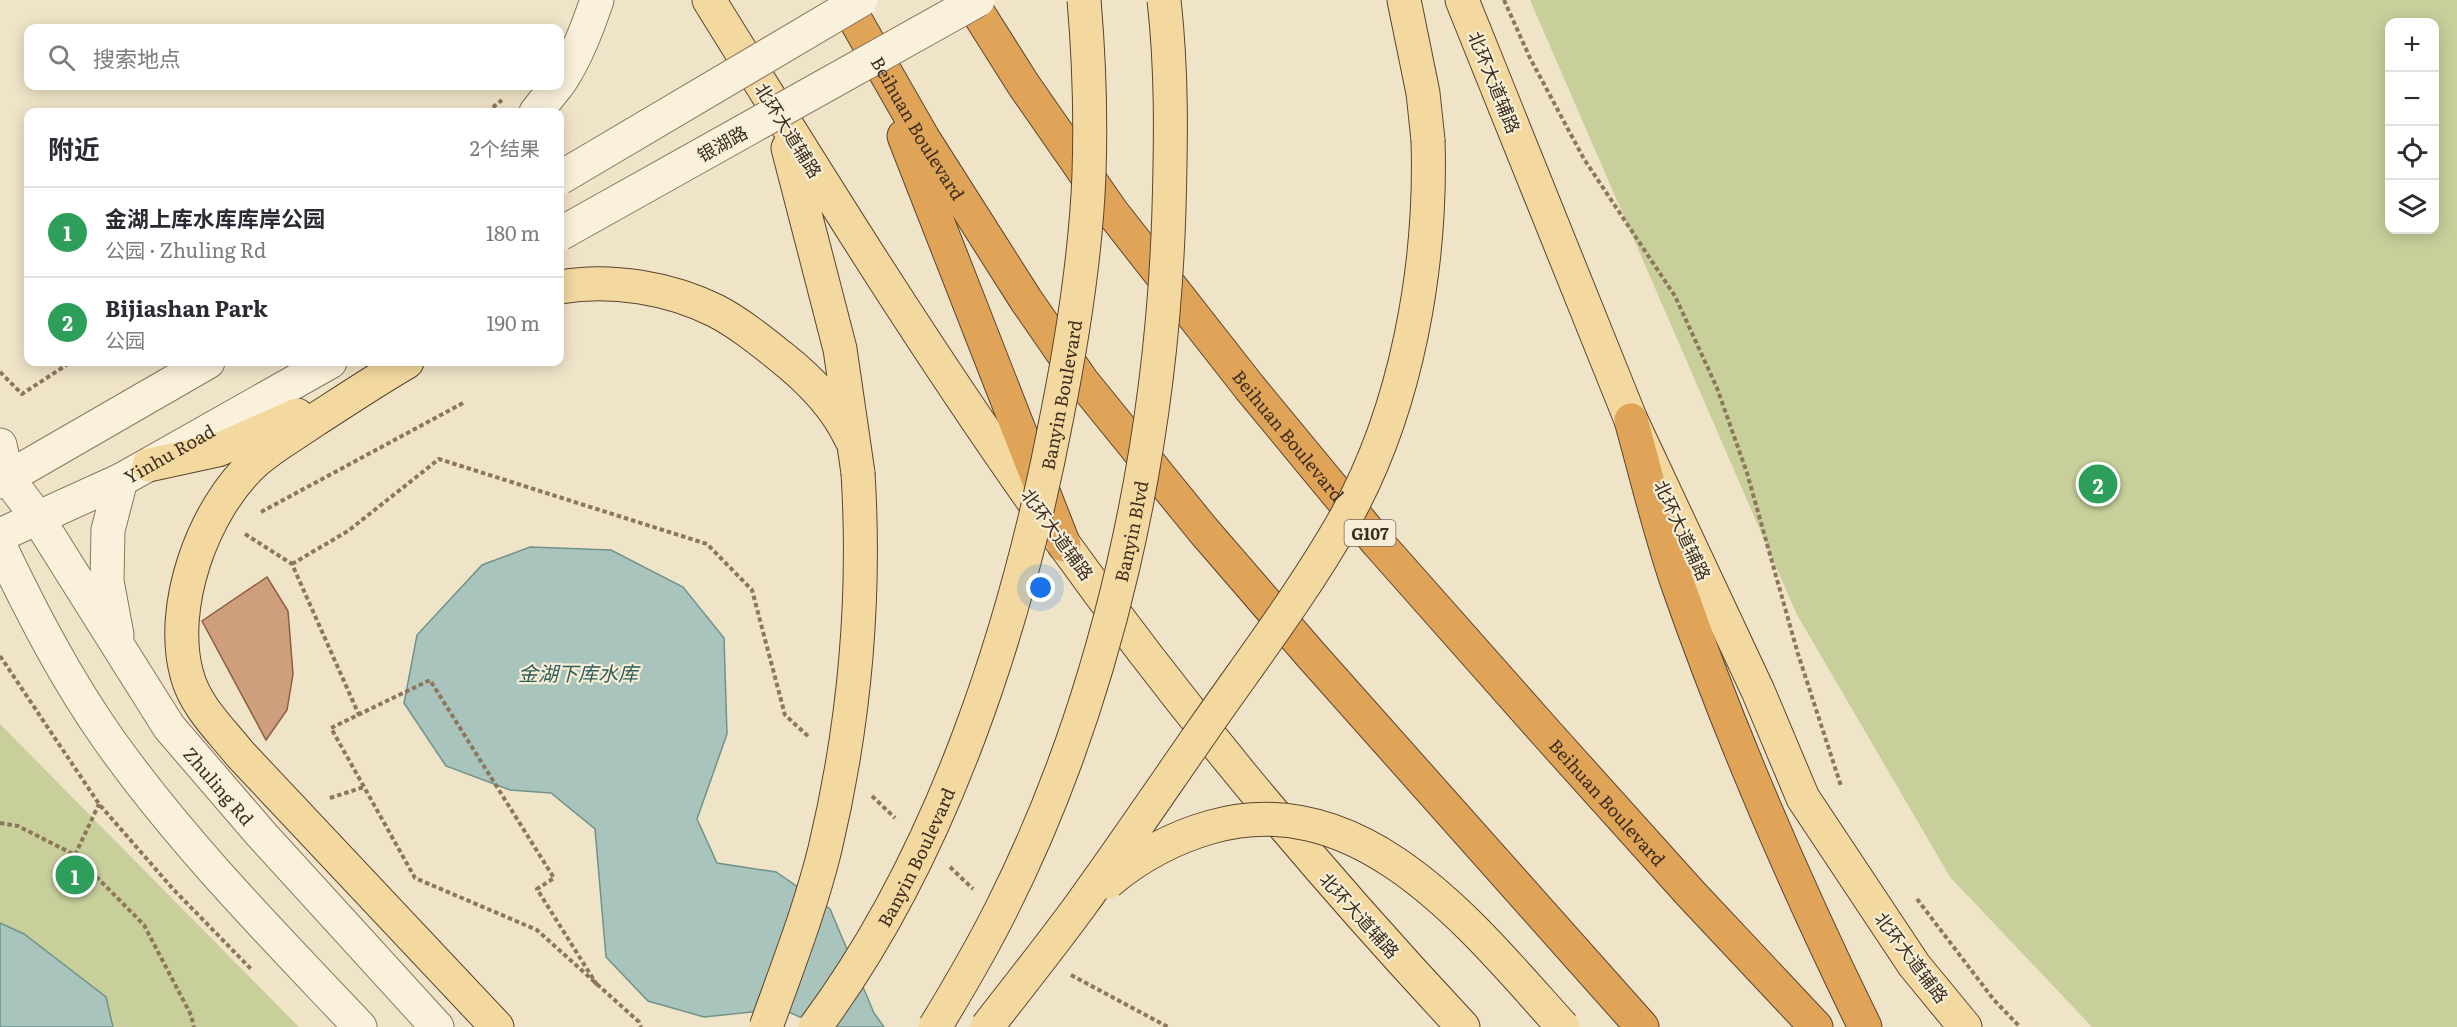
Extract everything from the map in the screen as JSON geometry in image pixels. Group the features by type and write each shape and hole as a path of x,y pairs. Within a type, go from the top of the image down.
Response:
{"highway":[{"name":"Beihuan Boulevard","path":"844,0 870,48 960,197 1026,300 1089,390 1196,521 1311,655 1642,1027"},
{"name":"Beihuan Boulevard","path":"970,0 1023,84 1112,212 1265,406 1378,543 1548,735 1691,894 1816,1027"},
{"path":"870,48 1064,545"},
{"path":"1631,420 1677,580 1722,703 1772,827 1865,1027"}],"main road":[{"name":"北环大道辅路","path":"709,0 915,329 1064,545 1230,761 1319,870 1463,1027"},
{"name":"Banyin Boulevard","path":"815,1027 865,952 895,899 929,830 991,673 1035,523 1070,348 1082,264 1089,175 1090,116 1090,80 1084,0"},
{"name":"Banyin Blvd","path":"935,1027 1002,909 1066,758 1112,609 1130,534 1154,396 1168,264 1171,101 1164,0"},
{"path":"987,1027 1079,907 1297,596 1346,518 1385,430 1410,335 1428,224 1428,140 1423,93 1404,0"},
{"name":"北环大道辅路","path":"1462,0 1631,420 1758,690 1803,798 1914,965 1965,1027"},
{"path":"766,1027 807,912 824,850 849,721 861,590 862,536 856,460 840,349 781,117"},
{"path":"564,287 594,284 625,285 689,300 717,311 767,345 813,385 846,428 856,460"},
{"path":"400,366 280,444 254,464 234,486 201,543 190,575 183,608 181,644 187,677 204,710 240,754 497,1027"},
{"path":"135,473 218,450 374,381"},
{"path":"1079,907 1140,857 1173,840 1198,831 1253,819 1282,820 1312,826 1356,839 1392,860 1434,892 1466,922 1563,1027"}],"street":[{"path":"564,76 587,31 597,0"},
{"path":"564,176 861,0"},
{"name":"银湖路","path":"564,232 978,0"},
{"path":"539,108 554,90"},
{"path":"0,445 2,477 201,366"},
{"name":"Yinhu Road","path":"0,535 135,473 323,366"},
{"path":"120,651 107,581 108,530 135,473"},
{"name":"Zhuling Rd","path":"2,477 37,517 169,728 261,834 437,1027"},
{"path":"0,546 44,636 109,739 161,807 246,907 360,1027"}],"path":[{"path":"1504,0 1530,58 1584,159 1676,296 1717,388 1747,473 1798,654 1844,794"},
{"path":"0,372 22,394 65,366"},
{"path":"260,513 463,403"},
{"path":"291,564 348,531 439,459"},
{"path":"245,534 291,564 359,715"},
{"path":"597,985 537,890 554,878 430,681 331,728 415,878 537,930 597,985 639,1022 641,1027"},
{"path":"75,855 99,804"},
{"path":"0,823 18,826 75,855 144,925 191,1015 194,1027"},
{"path":"1910,890 1994,1000 2020,1027"}],"green space":[{"path":"1530,0 2457,0 2457,1027 2092,1027 1950,877 1796,613"},
{"path":"0,724 299,1027 0,1027"}],"water":[{"name":"金湖下库水库","path":"530,547 611,550 683,587 724,638 727,734 697,819 717,863 776,872 830,909 874,1013 884,1027 822,1027 782,1009 704,1017 648,1001 606,957 595,829 551,793 510,790 446,766 404,703 417,635 482,565"},
{"path":"0,923 24,934 106,997 113,1027 0,1027"}],"building":[{"path":"267,577 288,611 293,674 287,710 266,740 202,621"}],"place":[{"name":"Bijiashan Park","path":"2098,484"},
{"name":"金湖上库水库库岸公园","path":"75,875"}]}
